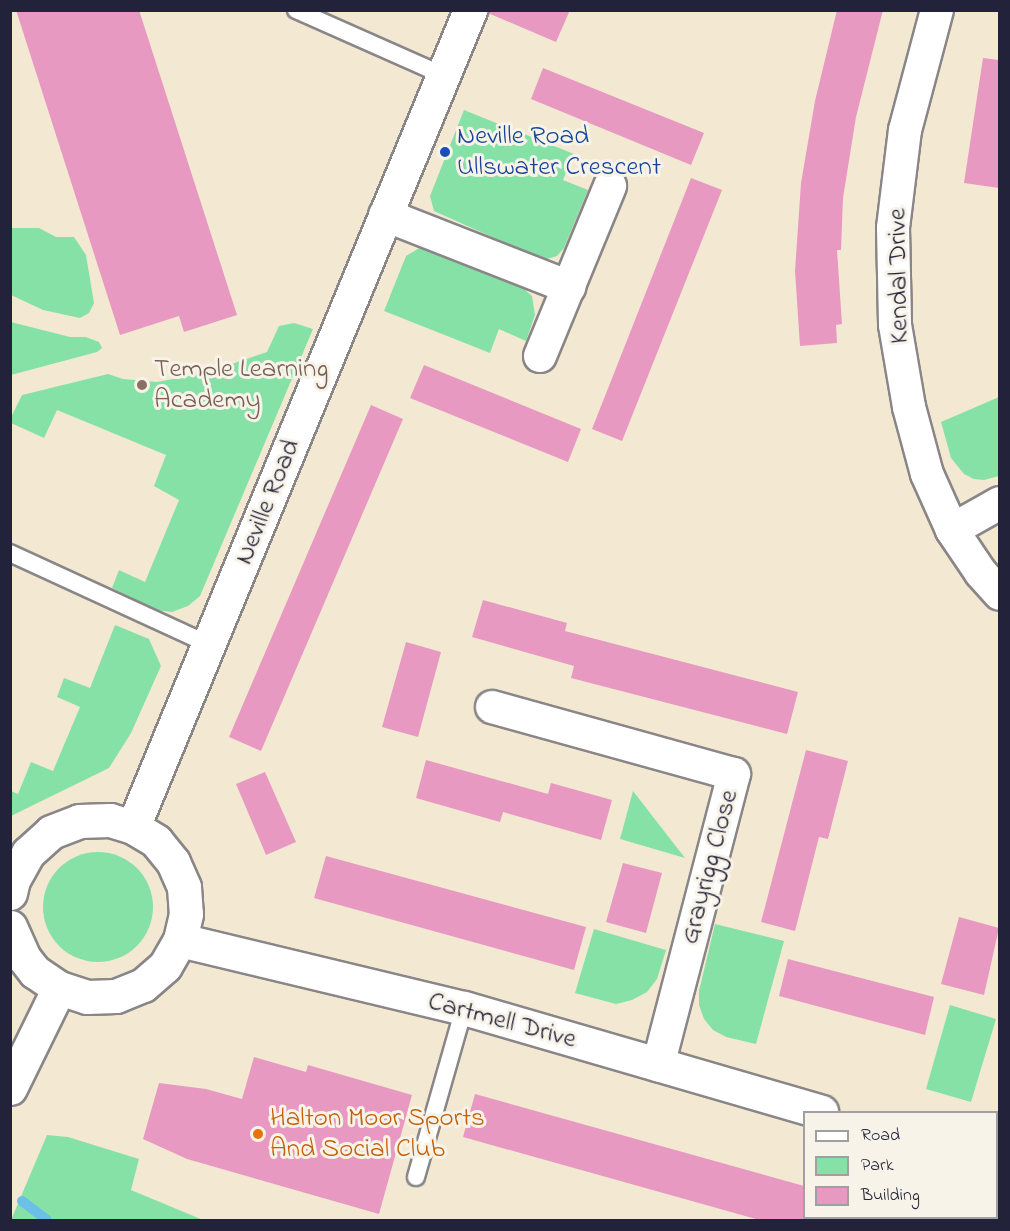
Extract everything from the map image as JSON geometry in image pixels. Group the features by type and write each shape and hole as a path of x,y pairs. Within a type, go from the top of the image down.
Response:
{"street":[{"name":"Neville Road","path":"133,827 470,10"},
{"name":"Kendal Drive","path":"937,10 905,130 893,228 895,325 909,406 927,474 952,530 981,573 999,594"},
{"path":"540,356 610,186"},
{"path":"385,215 569,287"},
{"path":"952,530 999,503"},
{"name":"Grayrigg Close","path":"492,707 734,774 657,1065"},
{"path":"10,927 24,958 36,972 58,988 87,997 116,996 143,985 165,966 180,940 186,914 184,887 173,862 156,841 133,827 110,820 80,821 51,832 28,853 11,884"},
{"name":"Cartmell Drive","path":"180,940 464,1008 814,1111"},
{"path":"10,1088 58,988"}],"lane":[{"path":"296,10 443,75"},
{"path":"10,552 210,645"},
{"path":"416,1177 464,1008"}],"green space":[{"path":"464,110 574,154 563,180 588,190 564,248 557,256 547,259 537,257 434,211 430,196"},
{"path":"11,228 39,228 56,237 74,237 86,255 94,303 89,313 80,318 43,310 11,295"},
{"path":"421,247 524,289 532,296 535,315 526,341 499,329 490,353 384,311 406,256"},
{"path":"11,322 70,337 86,337 99,342 102,348 97,352 11,375"},
{"path":"294,323 313,329 200,596 188,606 172,612 155,610 112,588 119,570 145,582 179,500 154,486 166,455 57,410 44,438 11,423 11,417 22,395 108,374 123,379 157,382 205,373 267,352 279,326"},
{"path":"999,397 999,476 984,480 974,479 964,474 951,458 941,422"},
{"path":"115,625 149,639 161,666 131,733 109,768 11,816 11,791 18,794 31,762 53,771 80,707 57,697 64,678 90,688"},
{"path":"633,791 685,858 620,839"},
{"path":"98,852 119,856 137,868 149,886 153,907 149,928 137,946 119,958 98,962 77,958 59,946 47,928 43,907 47,886 59,868 77,856"},
{"path":"715,924 784,941 756,1044 726,1037 713,1030 704,1019 699,1005 699,991"},
{"path":"594,929 666,950 657,979 647,992 632,1000 616,1004 575,993"},
{"path":"950,1005 996,1019 971,1102 926,1089"},
{"path":"47,1135 68,1137 139,1159 131,1190 203,1220 11,1220"}],"building":[{"path":"16,10 139,10 237,315 184,332 179,316 120,335"},
{"path":"488,10 570,10 556,42 488,13"},
{"path":"837,10 883,10 856,117 843,198 841,250 837,250 842,324 836,325 837,343 800,346 795,271 801,183 815,101"},
{"path":"983,58 999,60 999,188 964,183"},
{"path":"543,68 704,133 691,165 531,99"},
{"path":"691,178 722,190 622,441 592,429"},
{"path":"424,365 581,429 568,462 410,398"},
{"path":"371,405 403,419 261,751 229,737"},
{"path":"483,600 567,623 565,631 798,692 787,734 571,678 574,666 472,637"},
{"path":"406,642 441,652 418,737 382,727"},
{"path":"806,750 848,761 828,839 819,837 795,931 761,922"},
{"path":"426,760 548,794 551,783 612,800 601,840 503,812 500,822 416,798"},
{"path":"265,772 296,842 266,855 236,784"},
{"path":"326,856 586,927 574,970 314,898"},
{"path":"623,863 662,873 646,933 606,922"},
{"path":"959,917 999,928 984,995 941,984"},
{"path":"788,959 934,997 925,1035 779,996"},
{"name":"Halton Moor Sports And Social Club","path":"254,1057 306,1072 308,1065 412,1095 379,1214 187,1159 143,1139 159,1083 206,1089 242,1099"},
{"path":"475,1094 803,1186 804,1221 763,1221 463,1137"}],"waterway":[{"path":"22,1201 47,1220"}],"place":[{"name":"Neville Road Ullswater Crescent","path":"445,152"},
{"name":"Temple Learning Academy","path":"142,385"},
{"name":"Halton Moor Sports And Social Club","path":"258,1134"}]}
